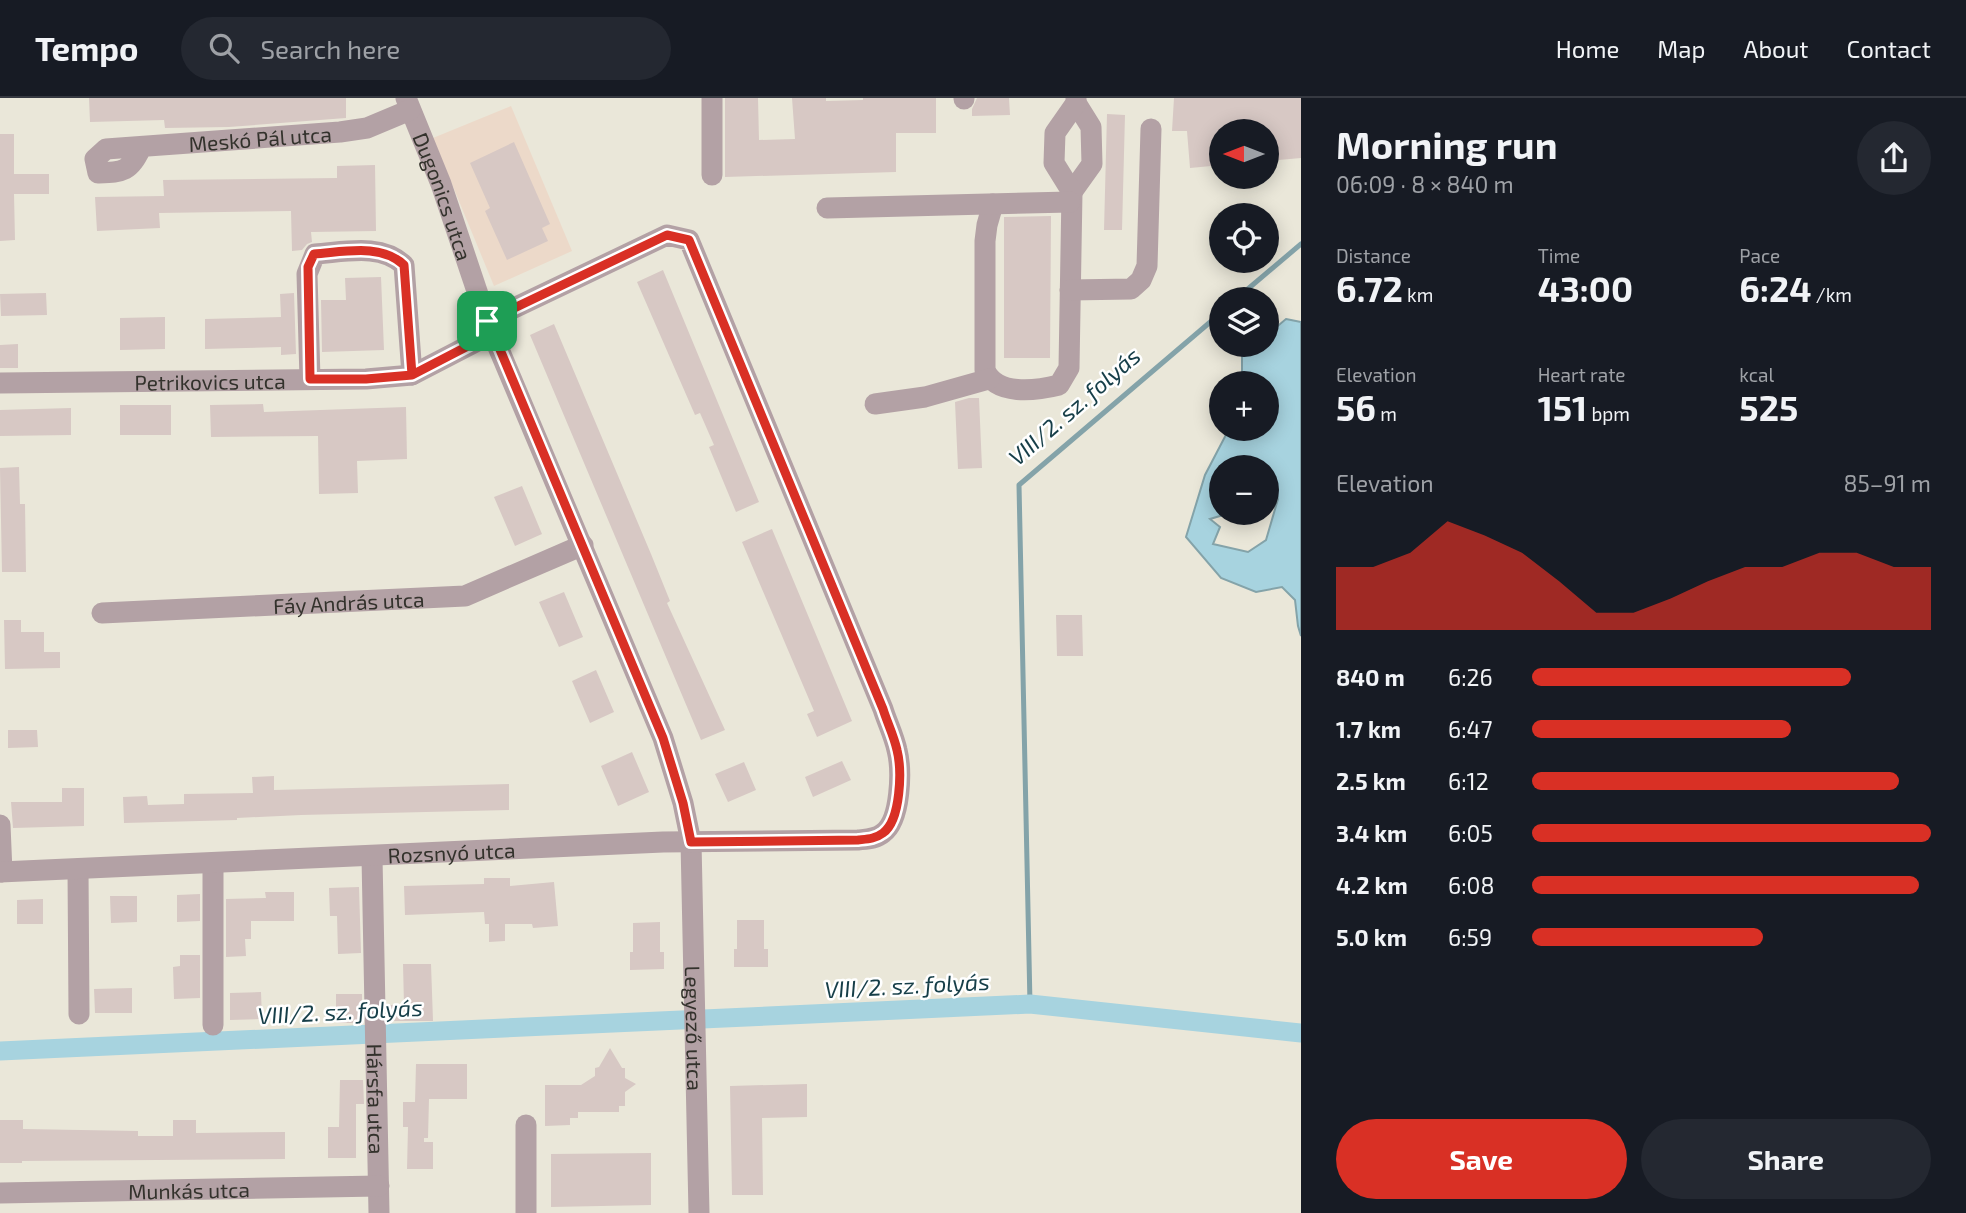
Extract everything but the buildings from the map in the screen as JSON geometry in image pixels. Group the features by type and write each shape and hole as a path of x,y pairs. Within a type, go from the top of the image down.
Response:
{"street":[{"path":"712,98 712,175"},
{"path":"993,204 985,241 985,370 989,379 1005,388 1046,388 1059,385 1069,369 1071,197 1054,163 1055,133 1076,100 1091,127 1092,164 1071,197"},
{"name":"Meskó Pál utca","path":"106,149 367,128 408,104"},
{"name":"Dugonics utca","path":"408,104 441,184 490,327 663,738 683,803 691,842"},
{"path":"1070,290 1131,289 1141,280 1147,265 1150,129"},
{"path":"827,208 993,204 1071,197"},
{"name":"Rozsnyó utca","path":"1,872 691,842 858,840 874,838 884,833 895,814 899,769 897,751 883,709 689,240 667,235 490,327"},
{"path":"310,379 307,274 314,254 378,250 396,257 404,265 412,375"},
{"name":"Petrikovics utca","path":"0,383 366,379 412,375 490,327"},
{"path":"874,404 925,397 989,379"},
{"name":"Fáy András utca","path":"103,612 465,596 583,545"},
{"path":"0,825 1,872"},
{"name":"Legyező utca","path":"691,842 699,1213"},
{"name":"Hársfa utca","path":"372,857 379,1213"},
{"path":"213,863 213,1026"},
{"path":"78,869 79,1014"},
{"path":"526,1125 526,1213"},
{"name":"Munkás utca","path":"0,1193 379,1186"}],"shaded area":[{"path":"511,106 572,251 494,286 433,138"}],"water":[{"path":"1286,319 1301,322 1301,636 1295,600 1282,587 1256,592 1221,578 1186,537 1209,467 1209,525 1220,527 1213,544 1248,552 1266,540 1270,525 1279,525 1279,455 1215,455 1223,441 1279,441 1279,371 1242,371 1242,357 1279,357 1279,325"}],"waterway":[{"name":"VIII/2. sz. folyás","path":"1250,287 1301,244"},
{"name":"VIII/2. sz. folyás","path":"1030,1004 1019,485 1209,323"},
{"name":"VIII/2. sz. folyás","path":"0,1051 1030,1004 1301,1033"}],"route":[{"path":"487,321 493,333 412,375 366,379 310,379 308,267 314,254 378,250 396,257 404,265 412,375 475,340 493,333 663,738 683,803 691,842 858,840 874,838 884,833 895,814 899,769 897,751 883,709 689,240 667,235 487,321"}]}
